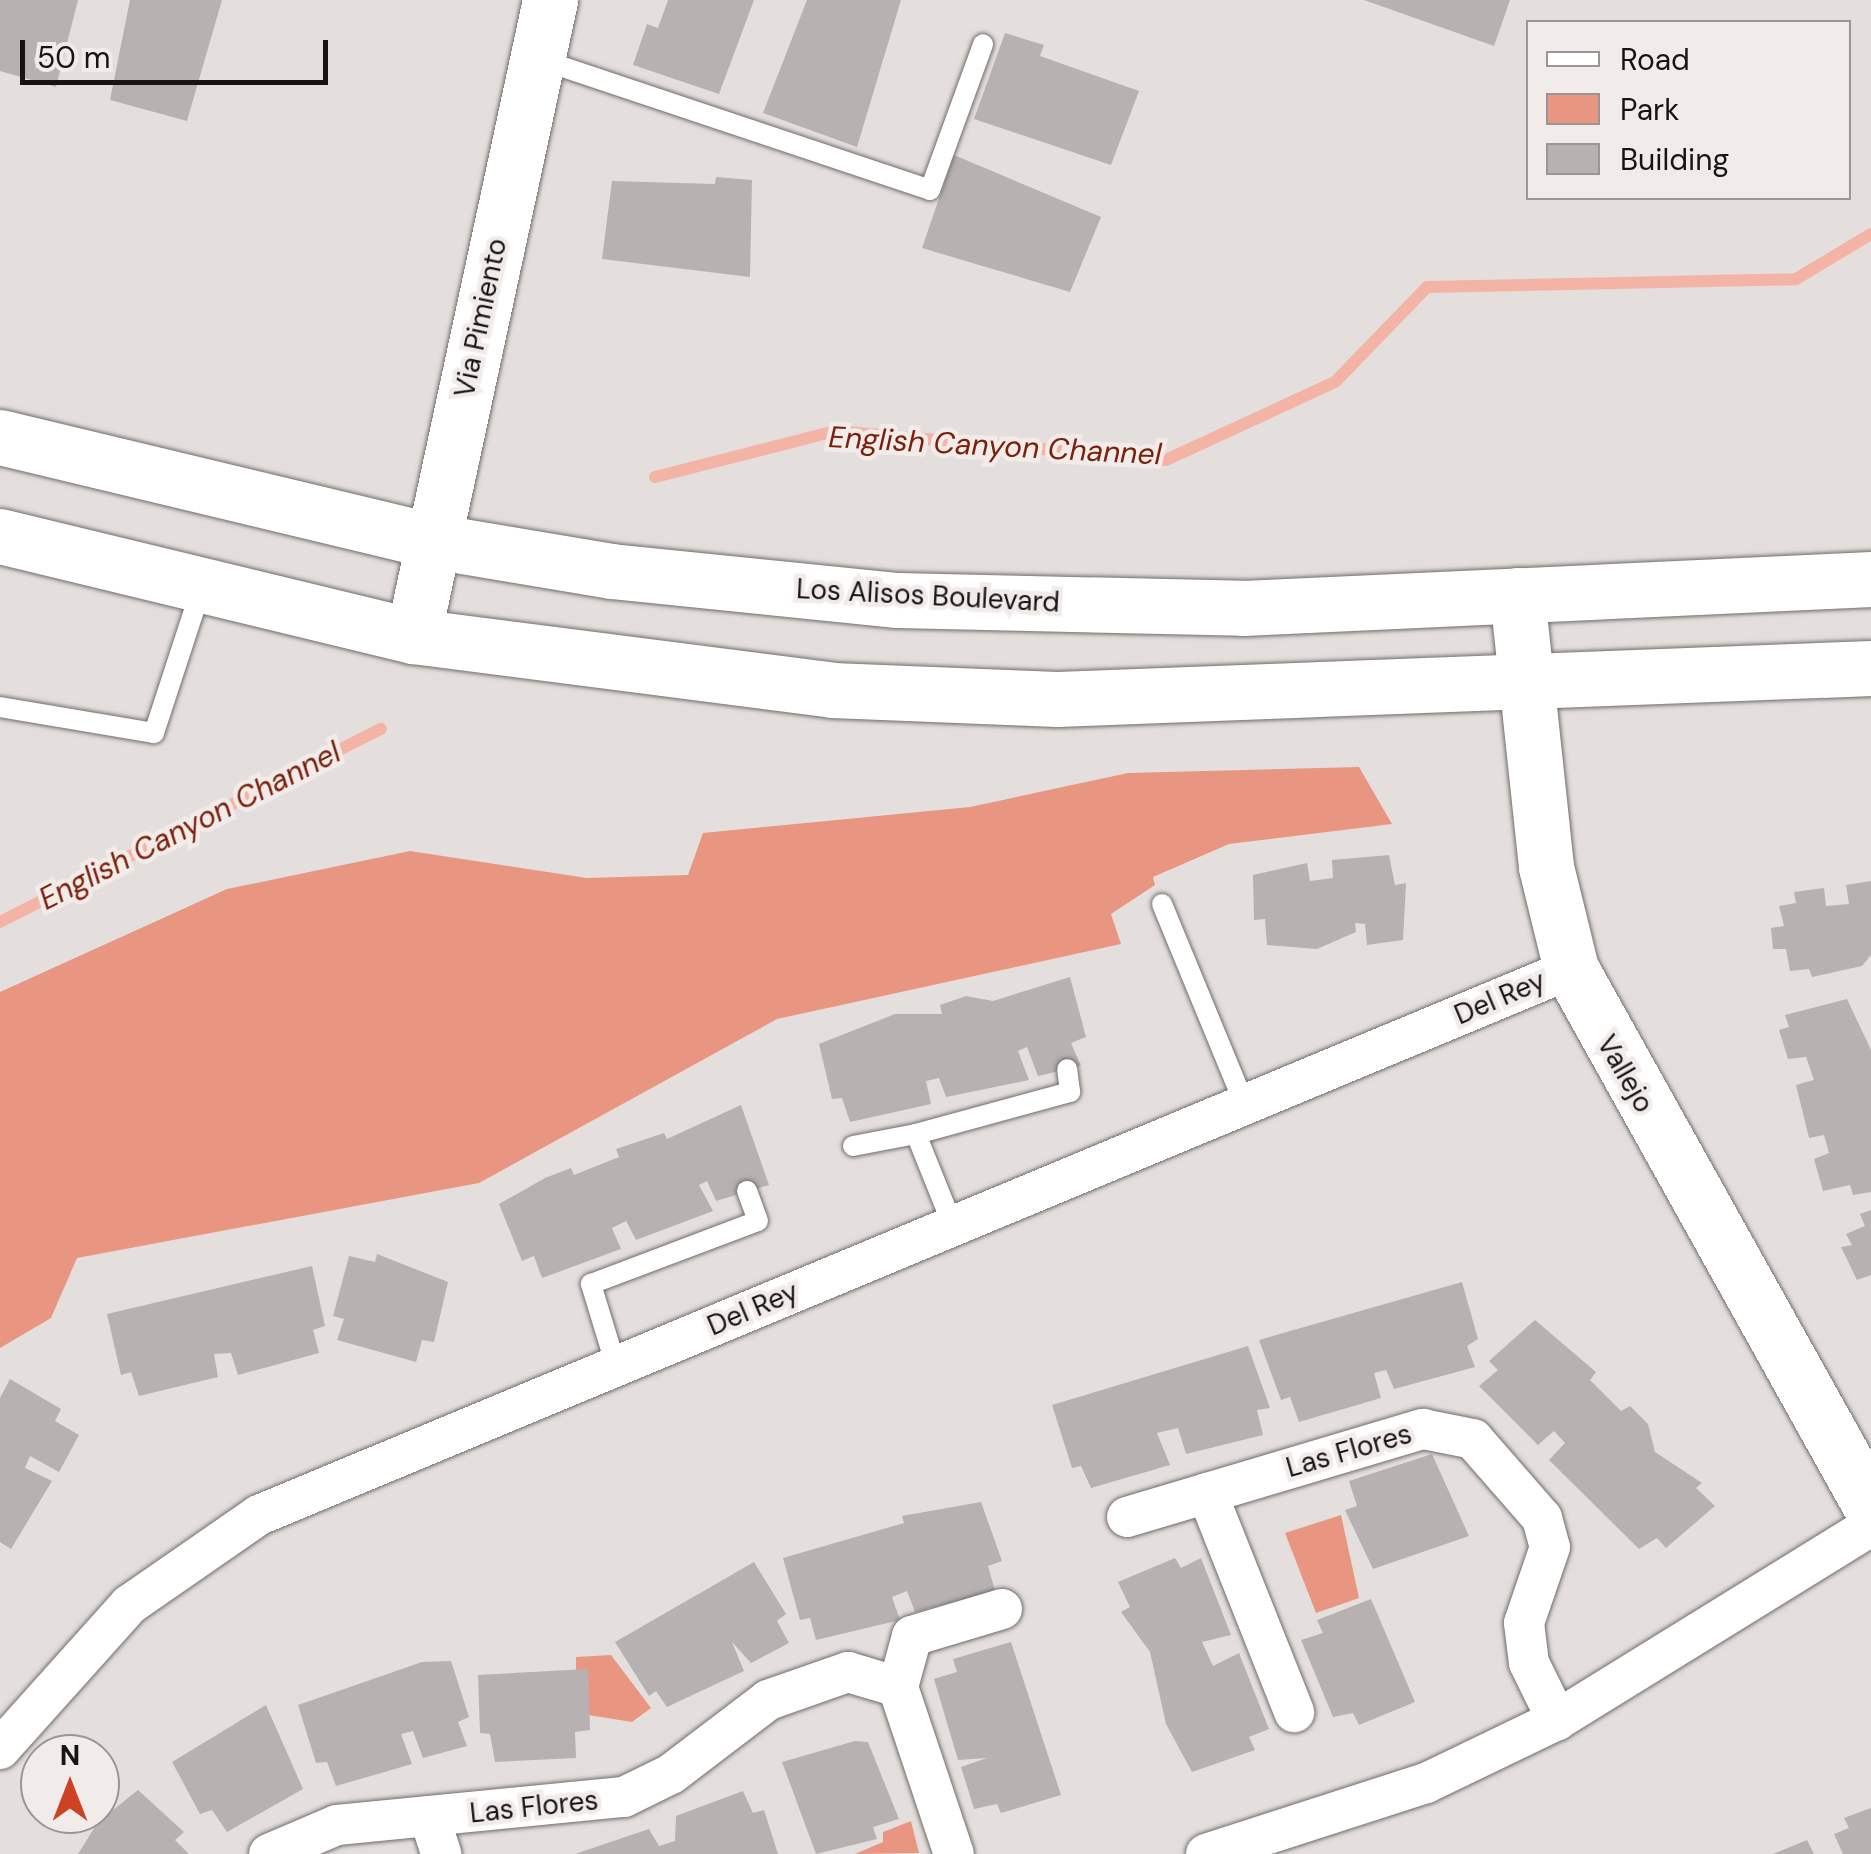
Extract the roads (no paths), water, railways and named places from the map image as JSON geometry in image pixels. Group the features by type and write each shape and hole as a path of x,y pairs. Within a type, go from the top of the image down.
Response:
{"main road":[{"name":"Via Pimiento","path":"414,636 550,0"},
{"name":"Los Alisos Boulevard","path":"0,438 432,541 611,571 898,600 1243,608 1871,578"},
{"path":"0,536 414,636 689,677 920,695 1056,700 1871,668"},
{"name":"Vallejo","path":"1517,595 1546,868 1571,968 1871,1507"}],"street":[{"name":"Del Rey","path":"0,1748 130,1605 259,1515 1571,968"},
{"name":"Las Flores","path":"1127,1516 1423,1429 1473,1439 1542,1518 1550,1547 1524,1623 1529,1663 1557,1720"},
{"path":"1208,1493 1294,1712"},
{"path":"1206,1854 1426,1783 1557,1720 1871,1526"},
{"path":"954,1854 898,1688 912,1636 1002,1609"},
{"name":"Las Flores","path":"269,1854 337,1825 624,1798 810,1681 848,1672 898,1688"},
{"name":"Las Flores","path":"429,1816 441,1854"}],"lane":[{"path":"537,58 930,190 983,44"},
{"path":"0,708 154,733 202,587"},
{"path":"1162,904 1244,1104"},
{"path":"853,1146 916,1134 1070,1092 1068,1069"},
{"path":"916,1134 952,1226"},
{"path":"616,1366 591,1284 758,1222 747,1191"}],"waterway":[{"name":"English Canyon Channel","path":"655,477 835,431 1166,460 1335,382 1427,287 1796,279 1871,234"},
{"name":"English Canyon Channel","path":"0,922 381,729"}]}
